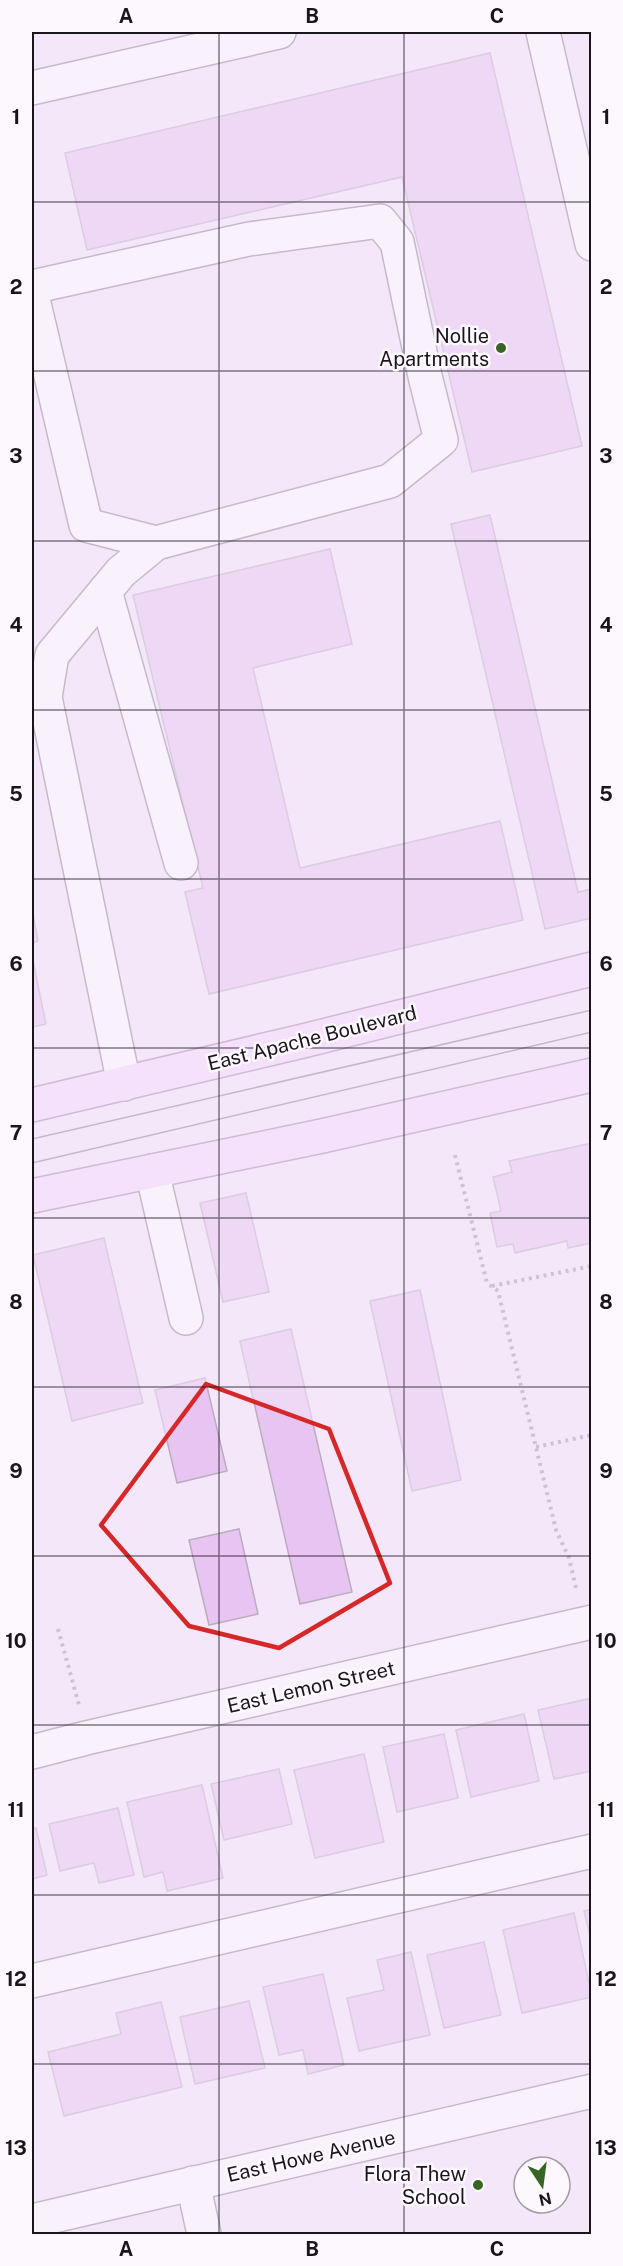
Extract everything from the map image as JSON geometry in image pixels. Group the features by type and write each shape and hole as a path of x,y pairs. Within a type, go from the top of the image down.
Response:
{"main road":[{"name":"East Apache Boulevard","path":"32,1105 591,969"},
{"path":"32,1196 343,1132 591,1075"}],"street":[{"path":"32,88 279,32"},
{"path":"543,32 591,244"},
{"path":"32,286 249,239 380,221 398,242 425,376 441,440 390,481 156,543 121,572 52,655 45,696 124,1084"},
{"path":"32,295 86,525 156,543"},
{"path":"105,591 181,863"},
{"path":"152,1171 186,1318"},
{"name":"East Lemon Street","path":"32,1752 585,1609"},
{"path":"32,1981 591,1851"},
{"name":"East Howe Avenue","path":"32,2221 591,2091"},
{"path":"193,2183 204,2235"}],"path":[{"path":"455,1155 487,1283 498,1291 556,1530 569,1558 585,1609"},
{"path":"492,1287 591,1266"},
{"path":"536,1447 591,1435"},
{"path":"58,1629 79,1703"}],"highlighted area":[{"path":"206,1384 329,1429 390,1583 279,1648 189,1626 101,1525"}],"building":[{"name":"Nollie Apartments","path":"490,53 582,446 472,472 402,177 87,250 65,153"},
{"path":"490,515 578,892 592,889 592,918 545,929 451,524"},
{"path":"330,549 352,644 253,668 300,868 500,821 523,920 209,994 185,892 203,888 133,595"},
{"path":"32,909 38,941 32,943"},
{"path":"32,956 46,1024 32,1027"},
{"path":"592,1143 592,1243 568,1248 567,1241 515,1253 513,1244 497,1247 490,1213 501,1211 493,1177 512,1172 509,1161"},
{"path":"246,1193 269,1292 223,1302 200,1203"},
{"path":"104,1238 143,1403 72,1421 33,1255"},
{"path":"420,1290 461,1480 412,1491 370,1301"},
{"path":"291,1329 352,1592 300,1604 240,1341"},
{"path":"205,1378 227,1471 177,1483 155,1390"},
{"path":"239,1529 258,1614 209,1625 189,1540"},
{"path":"592,1698 592,1771 554,1779 538,1710"},
{"path":"524,1714 539,1781 471,1797 456,1730"},
{"path":"444,1734 458,1798 397,1812 383,1747"},
{"path":"364,1754 384,1842 315,1858 294,1770"},
{"path":"279,1769 292,1824 224,1840 211,1784"},
{"path":"202,1785 223,1878 167,1891 163,1872 144,1877 127,1802"},
{"path":"118,1808 134,1875 99,1883 94,1863 60,1871 49,1824"},
{"path":"36,1828 47,1875 32,1879 32,1829"},
{"path":"592,1909 592,1944 584,1911"},
{"path":"574,1913 592,1997 522,2013 503,1930"},
{"path":"484,1942 501,2015 444,2028 427,1955"},
{"path":"411,1952 430,2035 359,2051 347,1998 384,1990 377,1960"},
{"path":"323,1974 344,2065 308,2074 303,2050 279,2055 263,1987"},
{"path":"249,2001 265,2068 195,2084 180,2017"},
{"path":"161,2002 182,2087 64,2116 48,2052 121,2034 116,2013"}],"tram line":[{"path":"32,1139 592,1010"},
{"path":"32,1163 592,1032"}],"place":[{"name":"Nollie Apartments","path":"501,348"},
{"name":"Flora Thew School","path":"478,2185"}]}
